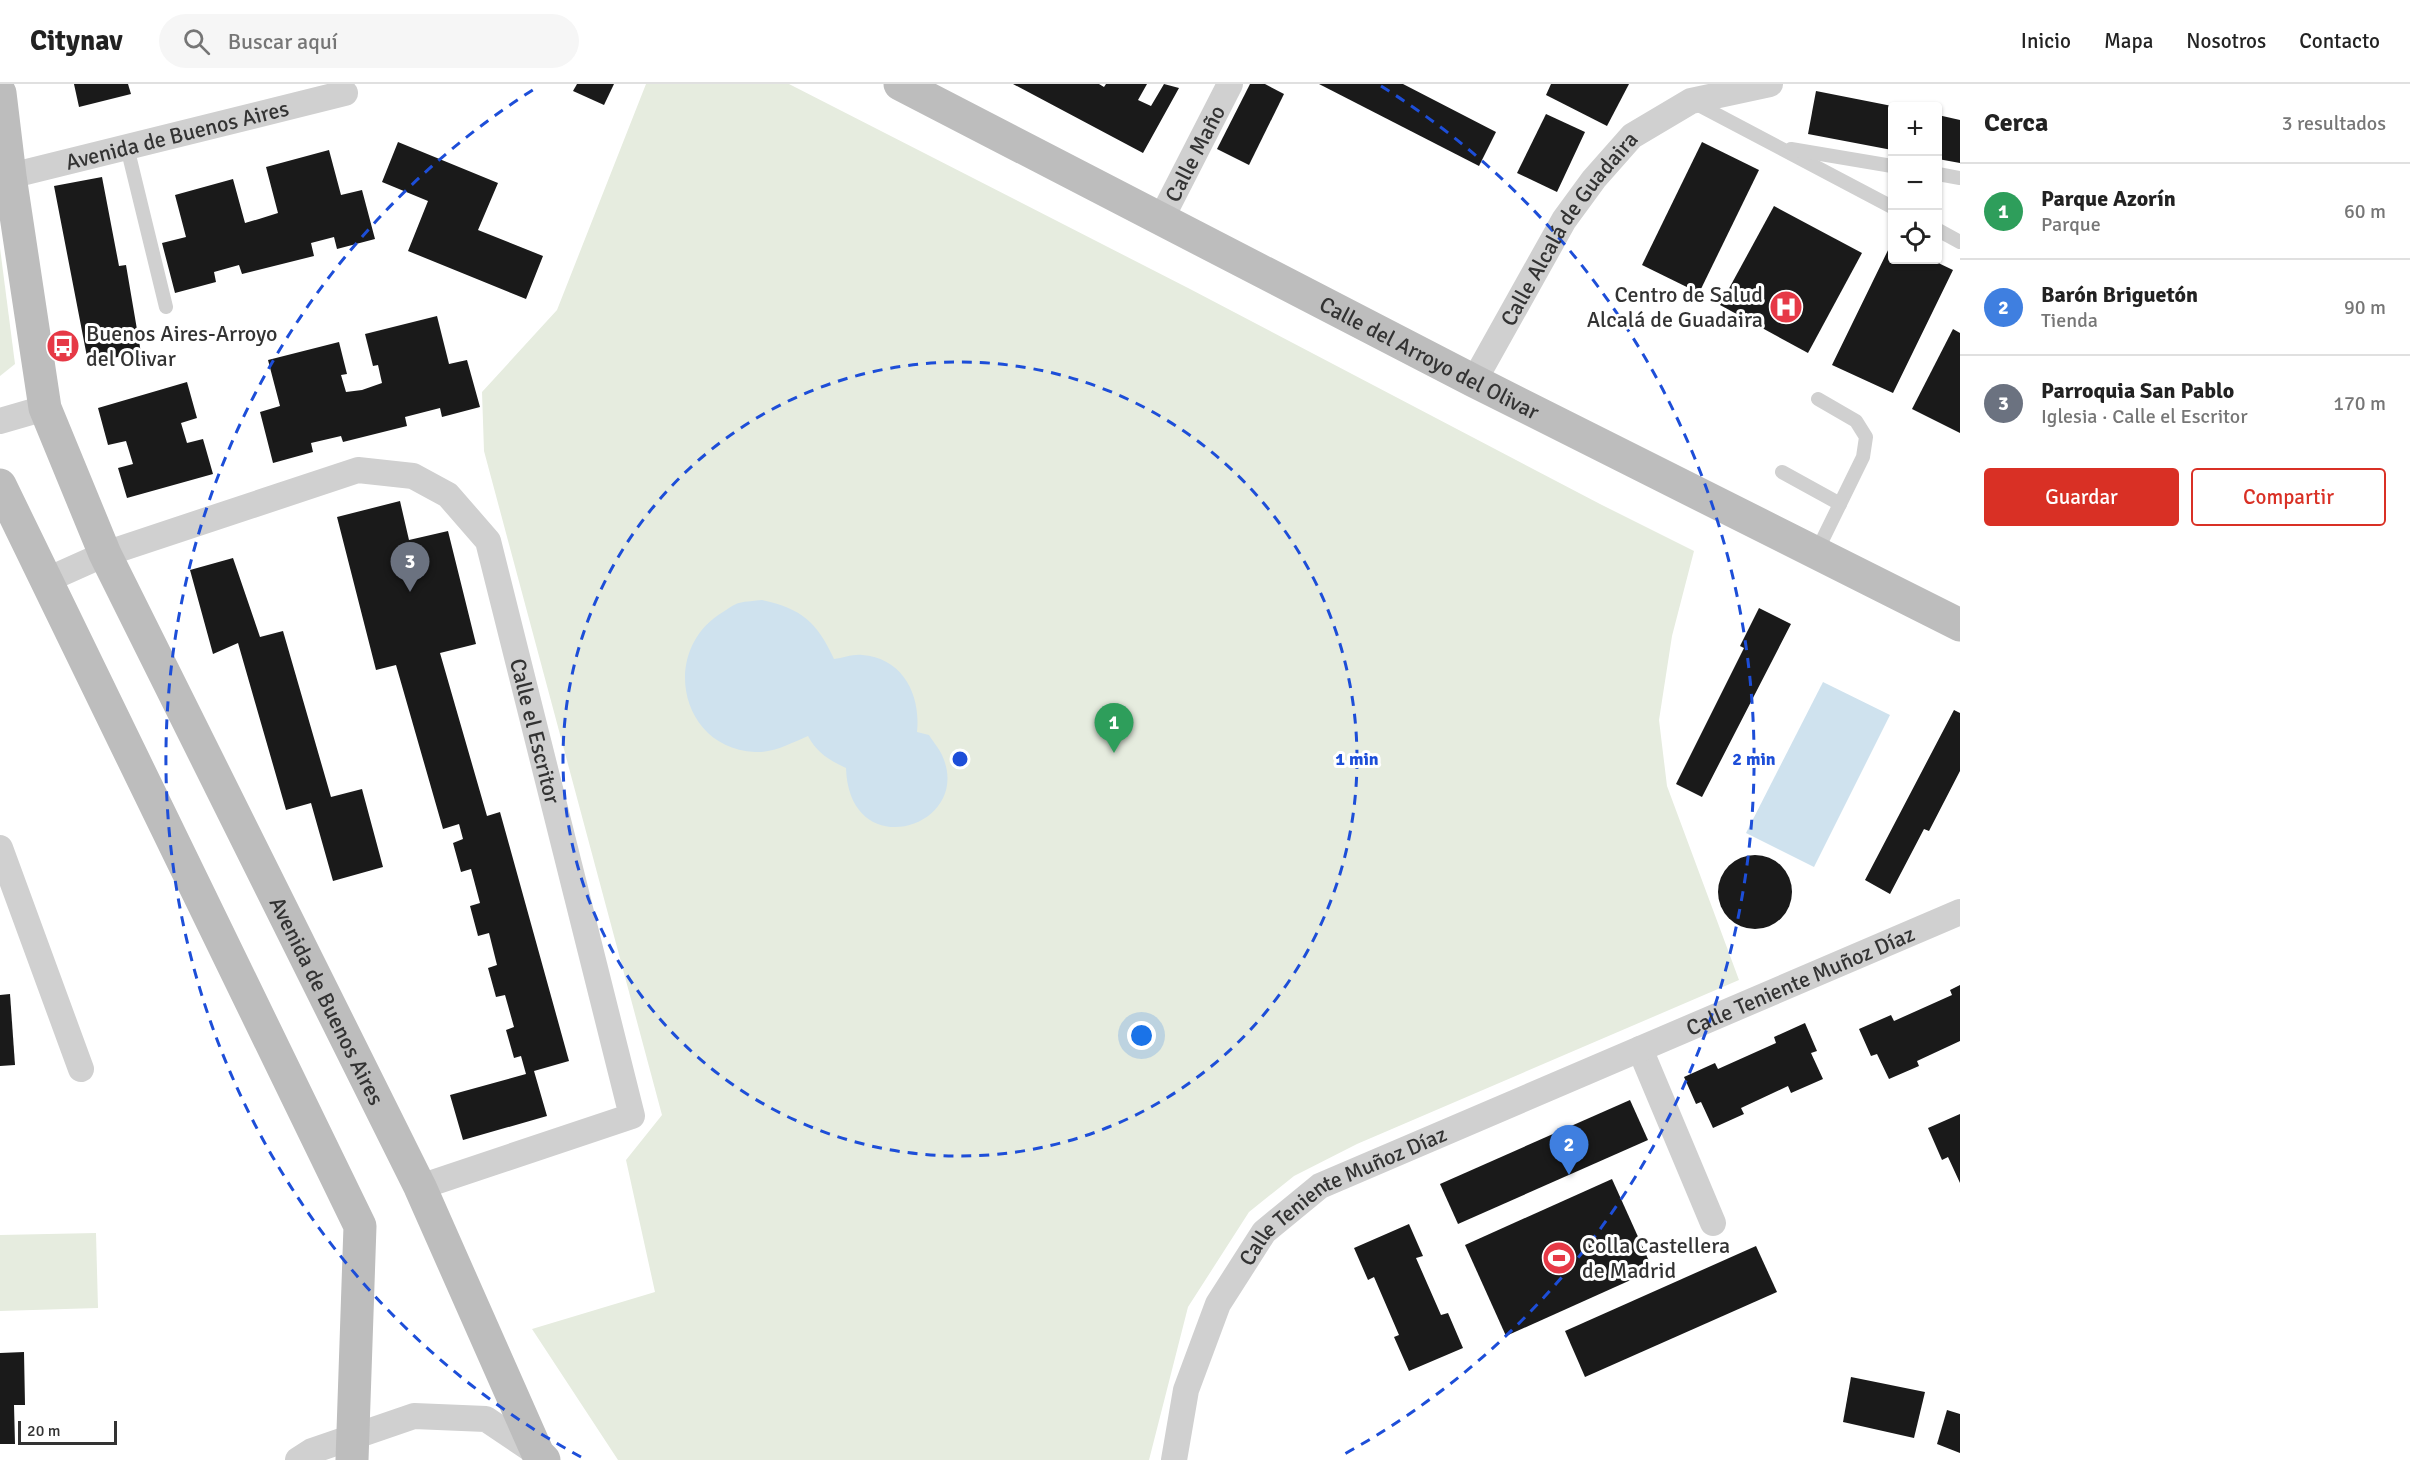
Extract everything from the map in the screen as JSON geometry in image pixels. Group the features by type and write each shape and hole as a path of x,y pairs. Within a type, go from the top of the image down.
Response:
{"main road":[{"name":"Calle del Arroyo del Olivar","path":"900,84 1474,381 1960,625"},
{"name":"Avenida de Buenos Aires","path":"0,93 10,176 45,408 105,554 420,1187 541,1457"},
{"path":"0,484 360,1226 353,1449"}],"street":[{"name":"Calle Maño","path":"1160,220 1230,84"},
{"name":"Calle Alcalá de Guadaira","path":"1474,381 1564,220 1594,179 1632,136 1691,101 1770,84"},
{"name":"Avenida de Buenos Aires","path":"10,176 345,93"},
{"path":"0,421 45,408"},
{"name":"Calle el Escritor","path":"105,554 358,470 413,476 448,495 488,541 632,1116 420,1187"},
{"path":"47,580 105,554"},
{"path":"0,848 81,1069"},
{"name":"Calle Teniente Muñoz Díaz","path":"1174,1460 1186,1390 1218,1304 1264,1232 1320,1186 1960,912"},
{"path":"1640,1049 1713,1223"},
{"name":"Avenida de Buenos Aires","path":"298,1460 312,1451 353,1449 414,1416 486,1419 541,1457"}],"lane":[{"path":"1691,101 1888,204"},
{"path":"127,147 166,306"},
{"path":"1777,147 1888,165"},
{"path":"1942,175 1960,178"},
{"path":"1942,232 1960,242"},
{"path":"1816,553 1863,457 1866,437 1856,421 1818,399"},
{"path":"1782,472 1840,504"}],"shaded area":[{"path":"646,84 789,84 1694,551 1672,636 1659,720 1667,786 1739,980 1357,1144 1294,1176 1249,1212 1188,1307 1149,1460 618,1460 532,1329 655,1292 626,1160 662,1115 484,451 482,392 557,310"},
{"path":"0,248 15,364 0,376"},
{"path":"96,1233 98,1308 0,1311 0,1235"}],"water":[{"path":"762,600 788,608 807,619 821,635 834,659 859,655 876,658 888,663 906,681 916,705 917,732 929,735 939,750 947,780 941,801 927,817 908,826 886,826 867,818 852,799 846,768 824,755 808,736 776,749 755,752 729,747 709,734 695,716 687,695 685,672 690,649 703,629 723,612 737,604"},
{"path":"1823,682 1890,715 1814,867 1746,833"}],"building":[{"path":"74,84 128,84 131,94 79,107"},
{"path":"577,84 614,84 604,105 573,91"},
{"path":"1013,84 1099,84 1104,87 1106,84 1147,84 1138,100 1151,106 1164,84 1179,88 1143,153"},
{"path":"1250,84 1265,84 1284,94 1249,165 1217,149"},
{"path":"1319,84 1403,84 1496,132 1479,166"},
{"path":"1551,84 1629,84 1607,126 1546,95"},
{"path":"1816,91 1888,105 1888,149 1808,134"},
{"path":"1546,114 1585,132 1557,192 1517,173"},
{"path":"1942,116 1960,120 1960,163 1942,160"},
{"path":"398,142 498,183 478,230 543,256 526,299 408,251 428,201 382,182"},
{"path":"1702,142 1759,170 1699,293 1642,265"},
{"path":"329,150 341,195 362,190 375,239 337,249 334,237 311,243 314,256 242,274 239,265 214,272 216,282 175,293 162,243 186,237 175,195 233,179 245,223 259,219 278,213 266,167"},
{"path":"102,177 119,266 126,265 141,353 88,362 54,186"},
{"path":"1774,206 1862,253 1808,353 1720,305"},
{"path":"1888,250 1888,264 1940,264 1953,270 1893,393 1832,365"},
{"path":"437,316 449,364 467,360 480,407 442,417 440,408 405,417 407,426 343,442 341,436 311,443 313,452 273,463 260,412 280,406 268,360 339,342 347,374 341,375 346,392 362,390 382,383 378,365 373,366 365,334"},
{"path":"1953,329 1960,333 1960,433 1912,409"},
{"path":"187,382 197,418 181,423 187,443 203,439 213,474 127,498 118,468 133,464 126,441 108,445 98,408"},
{"path":"400,501 409,540 448,531 476,644 440,653 487,816 500,812 569,1061 534,1071 547,1116 463,1140 450,1095 526,1074 521,1056 514,1058 506,1030 514,1027 505,995 496,997 488,968 497,965 489,933 478,936 470,906 480,903 471,869 461,872 453,843 463,839 459,824 443,829 396,665 376,670 337,517"},
{"path":"233,558 260,637 283,631 331,797 362,789 383,867 333,881 311,803 286,810 238,643 213,654 190,570"},
{"path":"1759,608 1791,624 1702,797 1676,784 1744,648 1740,646"},
{"path":"1954,710 1960,713 1960,771 1929,831 1924,829 1890,894 1865,880"},
{"path":"1755,855 1769,858 1781,866 1789,878 1792,892 1789,906 1781,918 1769,926 1755,929 1741,926 1729,918 1721,906 1718,892 1721,878 1729,866 1741,858"},
{"path":"1960,985 1960,1041 1917,1061 1919,1066 1889,1079 1877,1054 1871,1056 1859,1029 1891,1015 1894,1021 1952,995 1950,990"},
{"path":"10,994 15,1065 0,1066 0,995"},
{"path":"1805,1023 1817,1051 1811,1053 1823,1079 1791,1093 1788,1086 1741,1108 1744,1114 1713,1128 1701,1102 1696,1104 1684,1077 1715,1063 1718,1069 1776,1043 1774,1037"},
{"path":"1630,1100 1648,1140 1458,1224 1440,1184"},
{"path":"1960,1114 1960,1183 1948,1157 1942,1160 1928,1128"},
{"name":"Colla Castellera de Madrid","path":"1612,1179 1653,1270 1506,1336 1465,1245"},
{"path":"1409,1224 1423,1256 1416,1258 1441,1315 1448,1313 1463,1348 1409,1371 1394,1337 1399,1335 1374,1277 1368,1280 1354,1248"},
{"path":"1756,1246 1777,1292 1585,1377 1565,1331"},
{"path":"24,1352 25,1405 14,1405 15,1444 0,1444 0,1353"},
{"path":"1851,1377 1925,1392 1914,1438 1843,1422"},
{"path":"1947,1410 1960,1414 1960,1453 1937,1444"}],"place":[{"name":"Centro de Salud Alcalá de Guadaira","path":"1786,307"},
{"name":"Buenos Aires-Arroyo del Olivar","path":"63,346"},
{"name":"Parroquia San Pablo","path":"410,592"},
{"name":"Parque Azorín","path":"1114,753"},
{"name":"Barón Briguetón","path":"1569,1175"},
{"name":"Colla Castellera de Madrid","path":"1559,1258"}]}
